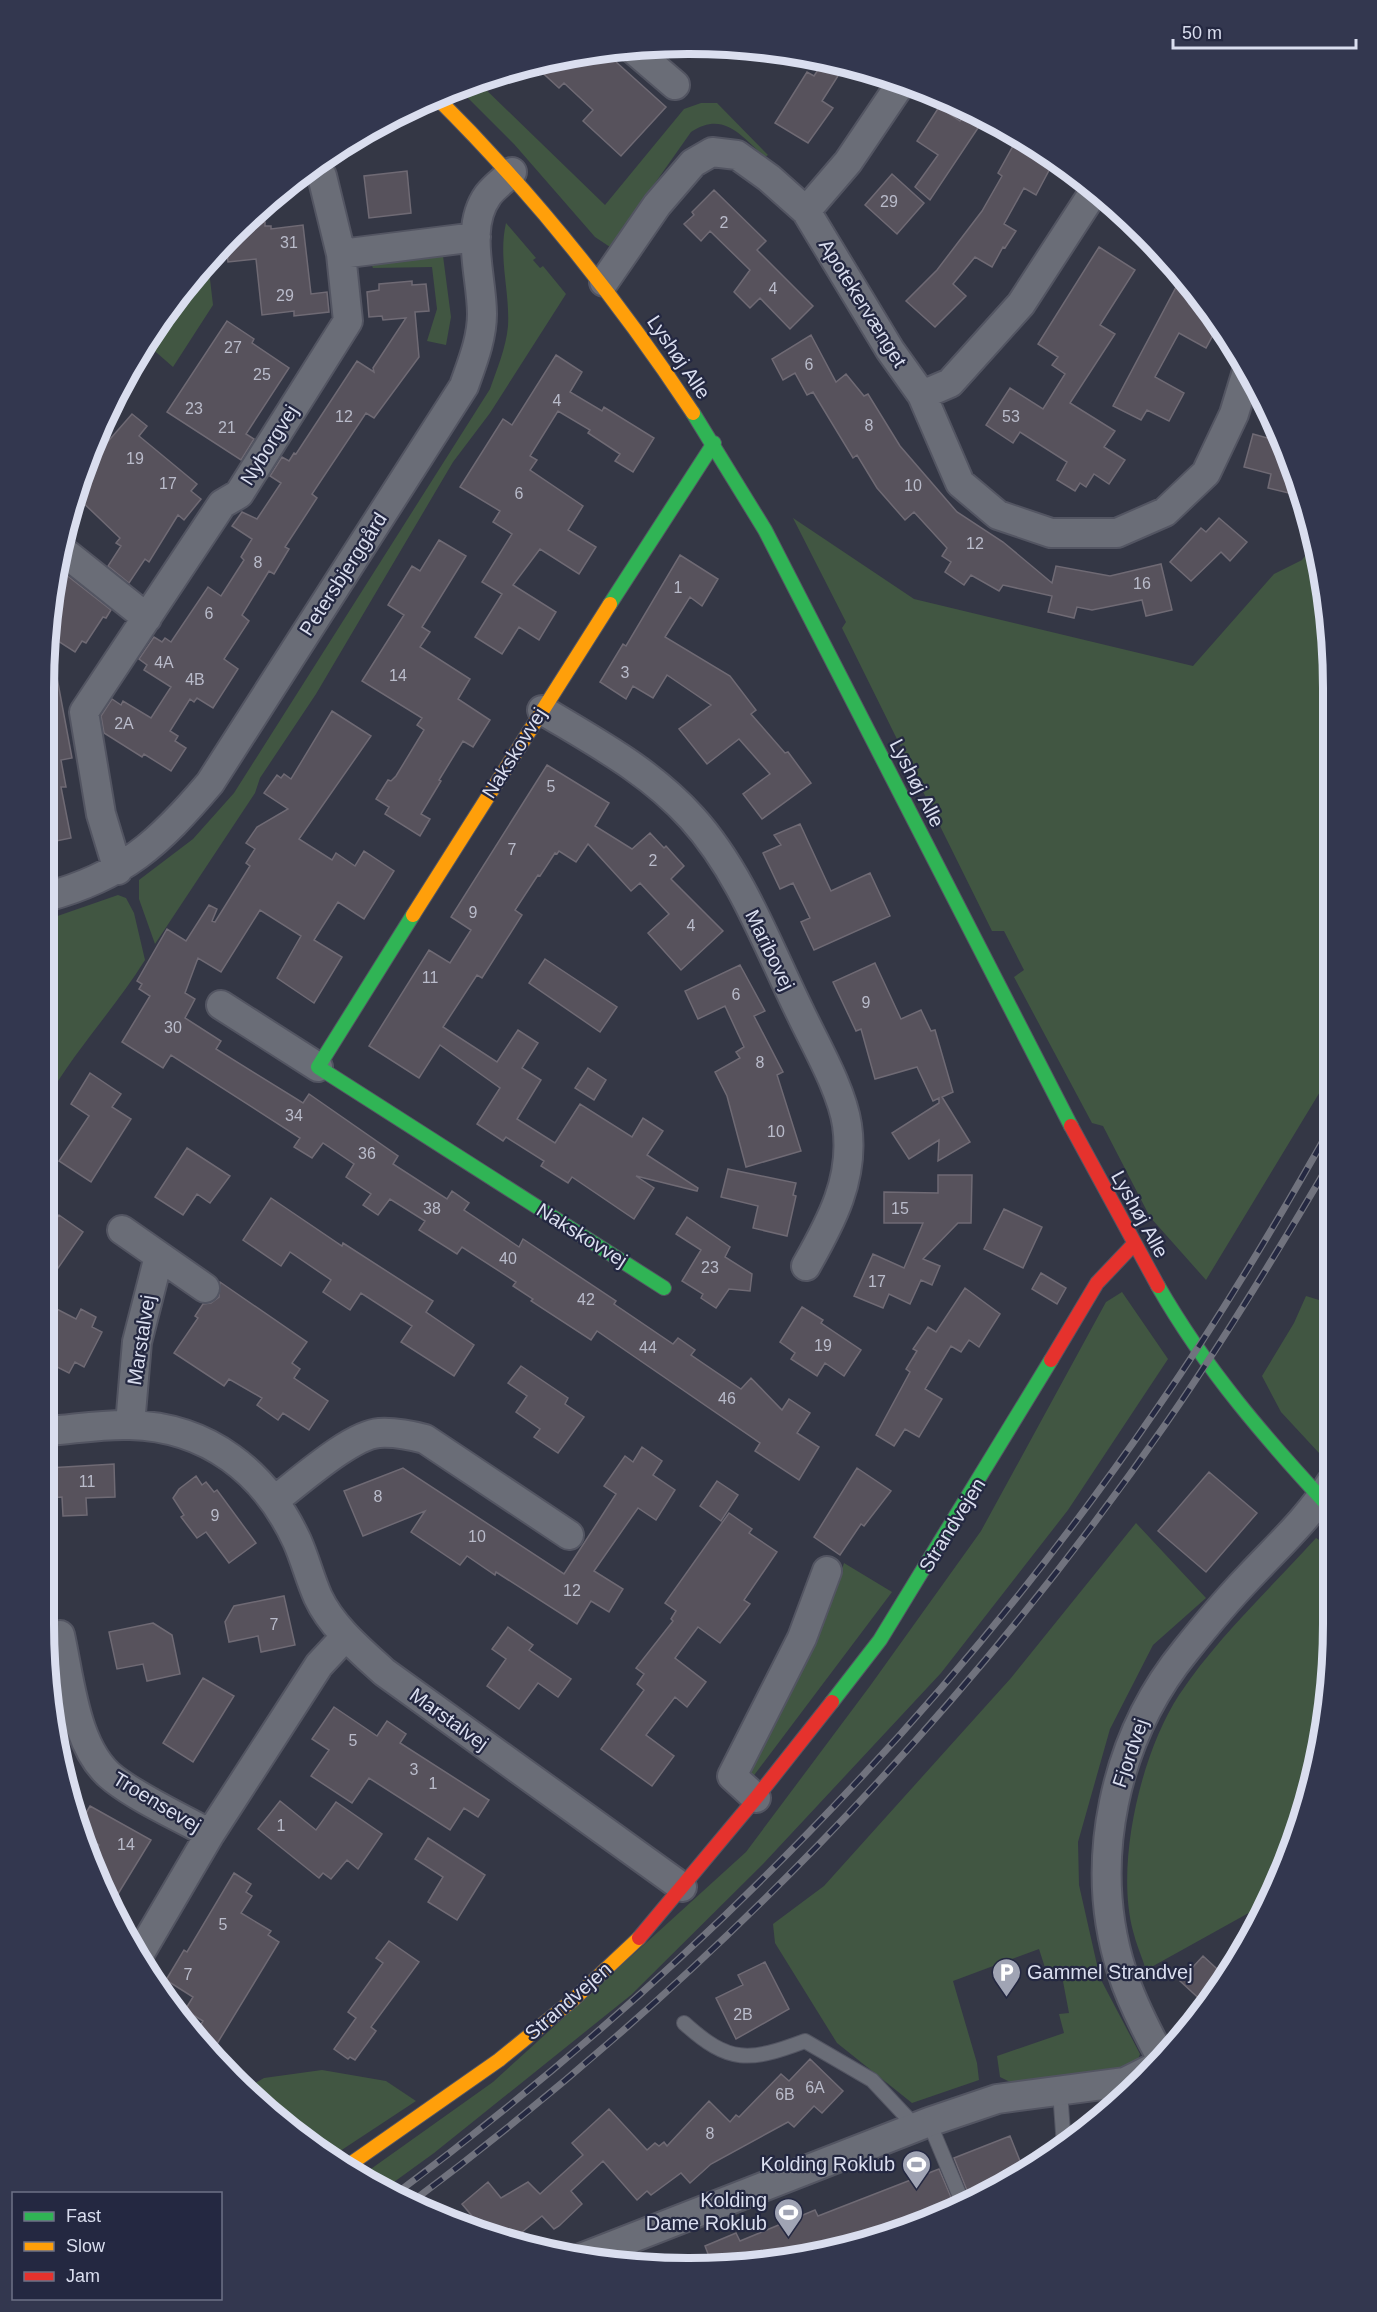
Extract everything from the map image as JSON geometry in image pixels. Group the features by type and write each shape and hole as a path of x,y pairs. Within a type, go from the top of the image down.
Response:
{"street":[{"path":"641,56 675,85"},
{"path":"806,211 848,162 897,90"},
{"name":"Lyshøj Alle","path":"443,104 512,172 604,282 714,442 765,530 1134,1244 1186,1335 1255,1426 1323,1492"},
{"name":"Apotekervænget","path":"604,282 657,205 693,163 712,152 737,155 806,211 890,350 922,395 960,483 998,516 1051,533 1117,533 1165,512 1206,474 1234,414 1244,382"},
{"name":"Petersbjerggård","path":"54,895 75,889 118,870 170,830 210,783 464,386 478,347 482,315 476,237 478,215 488,195 512,172"},
{"name":"Nyborgvej","path":"118,870 101,814 84,712 222,504 239,494 348,321 341,254 322,176 319,173"},
{"path":"922,395 950,383 1021,304 1090,197"},
{"path":"341,254 476,237"},
{"name":"Nakskovvej","path":"318,1067 542,710 714,442"},
{"path":"68,555 147,618"},
{"name":"Maribovej","path":"542,710 640,769 693,818 735,879 830,1073 847,1125 846,1171 835,1214 806,1266"},
{"name":"Nakskovvej","path":"221,1005 664,1288"},
{"path":"122,1230 206,1288"},
{"name":"Strandvejen","path":"353,2162 499,2060 574,1998 640,1936 682,1887 756,1798 880,1640 965,1505 1097,1284 1134,1244"},
{"name":"Marstalvej","path":"130,1425 137,1342 159,1256"},
{"name":"Marstalvej","path":"54,1431 130,1425 172,1430 208,1443 244,1466 275,1500 297,1541 319,1599 345,1636 384,1672 682,1887"},
{"path":"275,1500 357,1439 377,1433 403,1433 425,1439 568,1535"},
{"name":"Fjordvej","path":"1157,2051 1138,2016 1121,1971 1111,1923 1107,1878 1112,1806 1146,1708 1184,1652 1323,1502"},
{"path":"756,1798 732,1776 802,1638 827,1571"},
{"name":"Troensevej","path":"60,1635 82,1734 96,1761 113,1779 210,1834"},
{"name":"Troensevej","path":"143,1948 210,1834 319,1665 345,1636"},
{"path":"597,2252 922,2124 998,2099 1128,2080"}],"lane":[{"path":"684,2023 708,2045 740,2056 766,2056 805,2041 872,2080 922,2124 960,2197"},
{"path":"1060,2091 1063,2135"}],"green space":[{"path":"484,88 605,205 684,109 701,103 717,103 768,155 765,157 740,134 723,125 703,126 691,132 610,247 595,237 514,144 465,95"},
{"path":"506,223 536,258 533,260 540,268 543,266 566,294 490,413 453,462 316,694 260,778 255,793 155,944 139,899 139,880 193,839 234,793 490,389 508,326 503,249"},
{"path":"443,256 451,317 446,345 427,341 437,309 432,267 373,268 371,264"},
{"path":"209,272 213,305 173,367 153,349 185,302"},
{"path":"793,518 914,599 1193,666 1274,574 1302,560 1308,552 1318,606 1322,647 1323,1087 1206,1280 1150,1217 1103,1126 1092,1123 1014,977 1024,970 1004,931 992,931 842,628 846,622"},
{"path":"118,895 126,898 134,913 145,960 54,1088 54,917"},
{"path":"1122,1292 1168,1359 1068,1510 941,1673 763,1864 631,1995 434,2153 391,2184 368,2171 493,2082 746,1852 870,1686 981,1531 1106,1302"},
{"path":"1323,1293 1323,1457 1281,1412 1262,1376 1294,1323 1306,1296 1319,1300"},
{"path":"1136,1523 1206,1598 1153,1645 1110,1729 1078,1842 1079,1885 1100,1978 1140,2054 1137,2062 1111,2071 1012,2083 1000,2077 997,2056 1064,2033 1059,2014 1069,2013 1061,1971 1048,1977 1039,1949 953,1981 977,2063 979,2080 912,2103 837,2043 775,1943 773,1924 824,1886 1011,1678"},
{"path":"1316,1538 1323,1542 1322,1665 1318,1706 1301,1788 1275,1866 1255,1909 1146,1970 1133,1931 1128,1904 1127,1874 1135,1810 1143,1777 1165,1719 1194,1674 1227,1634"},
{"path":"844,1563 892,1592 752,1778 749,1769 836,1588"},
{"path":"322,2070 386,2081 416,2101 338,2152 302,2127 253,2084 264,2078"}],"building":[{"path":"612,58 666,107 621,156 583,121 593,110 564,83 559,88 541,72"},
{"path":"819,68 840,73 822,101 833,108 808,143 775,123 807,72 814,76"},
{"path":"939,107 960,121 963,116 980,125 930,200 915,187 938,155 917,141"},
{"path":"1014,144 1050,168 1036,195 1024,188 1004,224 1016,231 1005,248 1003,247 992,267 975,257 953,284 966,296 935,327 906,301 937,270 982,211 1002,176 998,173"},
{"path":"407,171 411,213 369,218 364,176"},
{"path":"892,174 924,203 897,234 865,205"},
{"path":"714,190 766,241 757,250 813,306 790,329 760,298 750,308 734,292 750,270 710,231 701,241 684,224 694,215 692,212"},
{"path":"265,222 265,226 271,226 271,229 303,225 311,294 327,292 329,312 294,316 294,311 262,315 256,259 228,262 227,253 258,223"},
{"path":"1099,247 1135,270 1100,325 1115,334 1070,403 1115,431 1104,447 1125,460 1109,484 1094,474 1086,487 1080,483 1075,491 1057,480 1067,462 1020,432 1013,443 986,425 1010,388 1043,409 1065,374 1052,365 1058,357 1038,344"},
{"path":"412,281 412,285 426,284 429,311 415,312 419,357 374,418 366,413 312,494 317,498 285,547 289,549 274,574 269,571 242,615 249,621 224,659 238,669 213,708 197,698 194,702 190,699 170,731 178,736 175,741 186,748 171,771 144,754 142,757 104,733 101,716 112,699 121,705 123,701 151,718 171,687 144,670 147,665 139,659 154,637 162,642 165,638 171,642 208,587 221,596 244,560 241,557 252,539 232,526 242,512 257,519 281,483 270,476 282,457 289,461 294,453 296,454 357,361 374,372 373,368 406,318 383,320 382,316 369,317 367,292 379,290 379,284"},
{"path":"1178,284 1191,301 1189,304 1196,308 1214,333 1206,348 1179,333 1155,377 1184,393 1169,421 1147,410 1141,420 1113,406"},
{"path":"227,321 254,339 252,343 289,368 246,434 254,439 241,460 167,412"},
{"path":"811,335 836,382 846,374 864,396 868,394 900,446 957,512 1003,542 1052,583 1056,566 1110,576 1161,564 1172,610 1146,616 1142,600 1092,610 1077,607 1074,618 1048,612 1052,596 1003,585 999,591 971,575 964,585 945,572 951,562 942,556 947,548 914,512 905,520 877,488 857,455 853,458 813,392 807,395 795,373 783,380 772,359"},
{"path":"556,355 582,372 570,392 602,411 604,407 654,438 633,472 615,461 620,454 588,433 590,430 558,411 530,456 537,460 530,470 583,506 568,530 596,547 579,574 540,549 513,585 556,612 539,640 519,627 502,654 475,637 502,594 482,582 512,534 493,522 500,511 460,487 503,419 512,425"},
{"path":"132,414 147,426 139,436 197,484 191,491 201,499 184,520 178,515 149,562 145,559 129,583 108,566 121,546 116,543 120,538 83,502 101,450"},
{"path":"1253,434 1272,439 1292,494 1268,488 1271,474 1244,467"},
{"path":"1219,518 1247,542 1230,561 1221,552 1191,581 1170,562 1201,528 1206,532"},
{"path":"439,540 466,556 422,627 430,632 420,647 470,679 458,699 490,720 473,747 463,741 439,780 441,781 421,814 430,819 420,836 385,814 389,807 376,799 388,780 391,781 396,776 424,730 417,725 422,718 362,681 404,615 388,605 412,566 420,571"},
{"path":"680,555 718,579 702,606 690,597 665,637 730,676 756,710 751,714 785,753 788,752 811,783 762,819 743,794 770,774 739,739 707,764 679,729 711,705 667,675 653,698 633,686 626,699 600,682 623,644 626,646"},
{"path":"65,574 111,610 106,618 103,617 86,643 82,641 75,652 56,640"},
{"path":"55,667 72,758 61,760 66,787 61,787 71,838 54,841 54,688"},
{"path":"332,711 371,736 299,839 332,860 336,853 355,866 364,851 394,871 364,919 338,902 314,940 342,957 314,1003 277,978 301,936 260,910 221,972 198,958 185,993 195,999 185,1018 221,1041 216,1049 303,1103 309,1094 398,1156 393,1164 447,1199 452,1191 469,1203 464,1210 519,1247 523,1239 616,1301 614,1304 673,1344 678,1338 695,1350 691,1355 741,1389 751,1378 782,1410 789,1399 810,1413 797,1433 819,1447 799,1480 755,1451 760,1443 597,1331 591,1340 531,1301 533,1299 513,1286 516,1282 462,1247 457,1254 419,1230 425,1221 390,1199 378,1215 363,1205 371,1194 346,1177 354,1164 323,1143 312,1158 294,1147 300,1138 171,1055 163,1068 122,1042 150,996 139,989 142,984 137,981 167,929 186,941 209,905 217,909 212,921 215,922 250,866 246,863 255,849 246,843 257,827 288,809 264,793 277,775 281,778 284,774 291,779"},
{"path":"547,765 609,803 595,826 632,849 650,833 664,848 666,846 684,866 671,879 723,931 681,970 648,933 669,914 640,883 631,891 588,844 576,862 559,851 555,853 540,876 538,875 515,910 522,915 482,978 477,975 443,1027 497,1062 518,1030 538,1043 522,1068 541,1080 517,1119 555,1143 580,1104 632,1137 643,1118 663,1131 647,1155 698,1188 697,1191 636,1176 654,1188 634,1219 572,1177 568,1183 541,1166 544,1161 506,1137 503,1141 477,1124 500,1088 440,1045 419,1078 369,1046 429,950 450,963 471,930 451,917"},
{"path":"800,824 831,891 870,873 890,916 814,950 801,922 810,918 793,883 780,889 763,853 781,845 774,835"},
{"path":"545,959 617,1007 600,1032 529,983"},
{"path":"875,963 901,1019 921,1010 931,1031 935,1030 953,1092 942,1097 970,1142 938,1161 939,1140 909,1159 892,1133 939,1103 939,1098 933,1101 917,1067 875,1079 861,1029 856,1031 833,982"},
{"path":"740,965 765,1011 754,1016 783,1072 777,1075 801,1151 746,1167 727,1096 715,1072 740,1058 736,1052 744,1047 725,1006 698,1019 685,991"},
{"path":"588,1068 606,1080 594,1100 575,1088"},
{"path":"90,1073 121,1094 112,1107 131,1119 91,1182 59,1161 89,1116 71,1104"},
{"path":"187,1148 230,1176 210,1203 197,1194 183,1215 155,1197"},
{"path":"728,1169 796,1183 793,1195 796,1196 787,1236 753,1228 758,1206 721,1197"},
{"path":"938,1175 972,1175 971,1223 958,1223 923,1259 940,1266 932,1285 921,1280 910,1304 889,1294 883,1308 854,1296 873,1254 904,1268 923,1223 884,1223 884,1192 938,1193"},
{"path":"271,1198 342,1246 343,1243 433,1301 426,1312 474,1345 454,1376 401,1342 412,1326 361,1293 350,1310 323,1292 331,1280 290,1252 281,1266 243,1240"},
{"path":"1004,1209 1042,1227 1023,1268 984,1249"},
{"path":"59,1215 83,1232 54,1274 54,1222"},
{"path":"687,1217 730,1247 725,1257 752,1274 750,1291 729,1289 716,1308 701,1298 703,1294 682,1281 701,1250 676,1234"},
{"path":"1041,1273 1066,1288 1057,1304 1032,1289"},
{"path":"220,1282 307,1342 292,1363 300,1369 294,1378 328,1401 309,1430 283,1413 278,1420 257,1405 262,1398 229,1379 224,1386 174,1353 198,1318 195,1316 203,1304 211,1303 219,1297"},
{"path":"965,1288 1000,1314 979,1347 969,1340 961,1352 951,1346 925,1389 942,1399 919,1437 905,1429 894,1446 876,1435 910,1372 906,1369 917,1351 913,1349 928,1327 936,1332"},
{"path":"802,1307 823,1320 821,1323 861,1350 844,1376 825,1363 817,1376 791,1359 795,1353 780,1342"},
{"path":"54,1308 76,1319 81,1309 96,1317 92,1327 102,1332 84,1367 75,1362 69,1373 54,1366 56,1357 54,1356"},
{"path":"521,1366 568,1398 565,1404 584,1417 558,1453 534,1437 540,1429 516,1412 527,1396 508,1383"},
{"path":"642,1447 662,1461 653,1475 675,1490 656,1520 638,1508 594,1571 623,1589 609,1612 591,1601 577,1624 496,1572 495,1575 467,1556 460,1565 411,1532 425,1511 363,1536 344,1491 403,1468 564,1574 616,1494 604,1486 625,1456 633,1462"},
{"path":"114,1464 115,1497 86,1498 87,1515 63,1516 62,1497 54,1498 54,1468"},
{"path":"857,1468 891,1491 864,1526 861,1524 840,1555 814,1537"},
{"path":"1209,1472 1257,1513 1206,1572 1158,1531"},
{"path":"196,1476 202,1485 206,1482 214,1492 217,1490 256,1543 229,1563 206,1532 197,1538 181,1517 184,1515 173,1498 179,1489"},
{"path":"717,1481 738,1495 721,1521 700,1506"},
{"path":"729,1513 752,1529 749,1533 777,1552 744,1600 750,1604 720,1643 698,1627 675,1658 706,1682 687,1707 675,1697 646,1735 674,1756 652,1786 601,1749 644,1690 637,1684 644,1674 636,1668 673,1621 671,1619 676,1611 665,1603"},
{"path":"284,1596 295,1645 261,1652 258,1636 229,1642 225,1622 234,1606"},
{"path":"153,1623 172,1635 180,1674 147,1681 143,1664 117,1669 109,1632"},
{"path":"508,1627 533,1645 529,1650 571,1679 558,1697 538,1683 519,1709 487,1686 506,1659 492,1649"},
{"path":"203,1678 234,1696 193,1762 163,1743"},
{"path":"334,1707 377,1736 387,1721 406,1734 400,1743 489,1800 478,1817 464,1808 450,1830 369,1778 352,1803 311,1776 329,1750 312,1739"},
{"path":"280,1801 316,1830 336,1802 382,1834 358,1869 347,1860 331,1879 323,1873 319,1878 258,1829"},
{"path":"90,1806 151,1840 116,1897 96,1850 99,1845 93,1842 84,1815"},
{"path":"428,1838 485,1875 457,1920 428,1902 443,1877 415,1859"},
{"path":"234,1873 251,1884 246,1892 252,1896 241,1913 271,1931 268,1935 279,1942 215,2046 199,2027 203,2021 185,2010 193,1997 166,1980 184,1950 187,1952"},
{"path":"389,1941 419,1962 371,2027 376,2031 355,2060 350,2057 348,2059 334,2049 356,2018 348,2012 383,1963 376,1958"},
{"path":"1203,1956 1219,1971 1200,1999 1180,1981"},
{"path":"765,1962 789,2009 736,2039 716,1998 743,1985 738,1975"},
{"path":"810,2059 843,2091 822,2113 814,2106 794,2127 788,2122 711,2164 690,2183 681,2173 651,2195 647,2191 637,2200 603,2161 571,2191 582,2204 559,2226 554,2229 542,2216 519,2234 476,2221 462,2204 488,2182 501,2198 528,2182 540,2194 583,2155 572,2143 609,2109 647,2150 655,2143 659,2146 664,2142 667,2146 709,2101 730,2122 736,2115 739,2117 781,2074 789,2081"},
{"path":"1010,2136 1021,2164 968,2193 954,2158"},
{"path":"939,2169 952,2200 892,2224 812,2246 771,2253 709,2257 705,2246 736,2233 740,2241 815,2210 818,2216"}],"railway":[{"path":"401,2189 502,2111 608,2023 710,1930 808,1833 902,1732 992,1628 1078,1519 1158,1407 1248,1268 1323,1141"},
{"path":"418,2197 517,2120 621,2032 722,1940 820,1844 913,1744 1002,1640 1087,1533 1167,1422 1252,1292 1323,1174"}],"traffic: fast":[{"path":"693,413 765,530 1071,1126"},
{"path":"610,604 714,443"},
{"path":"413,915 318,1067 664,1288"},
{"path":"1158,1286 1196,1347 1217,1375 1284,1457 1323,1500"},
{"path":"832,1702 880,1640 1051,1360"}],"traffic: slow":[{"path":"442,104 506,170 572,248 604,288 693,413"},
{"path":"413,915 610,604"},
{"path":"353,2162 499,2060 574,1999 639,1938"}],"traffic: jam":[{"path":"1071,1126 1158,1286"},
{"path":"1051,1360 1097,1283 1134,1244"},
{"path":"639,1938 756,1798 832,1702"}],"place":[{"name":"Gammel Strandvej","path":"1006,1998"},
{"name":"Kolding Roklub","path":"916,2190"},
{"name":"Kolding Dame Roklub","path":"788,2238"}]}
